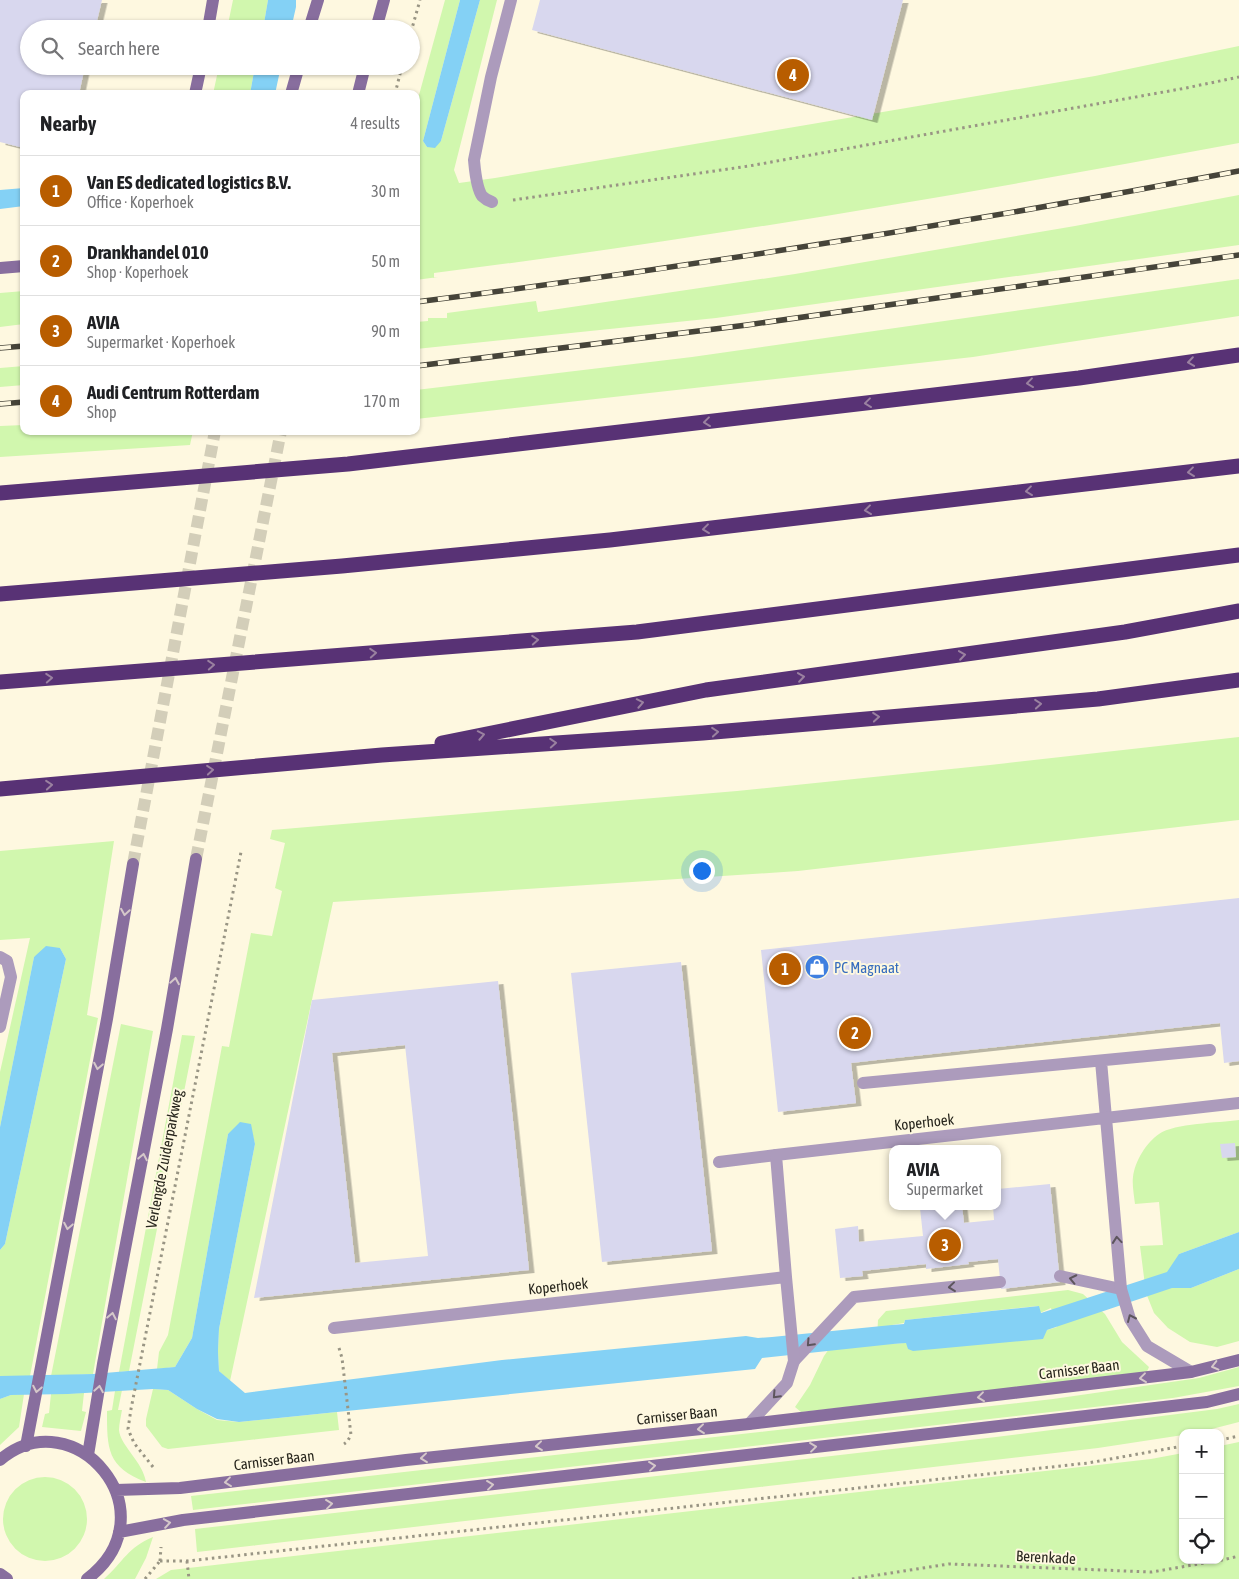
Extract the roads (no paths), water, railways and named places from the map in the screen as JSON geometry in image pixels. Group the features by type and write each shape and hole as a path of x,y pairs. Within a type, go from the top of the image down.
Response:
{"highway":[{"path":"0,493 348,464 1079,378 1239,355"},
{"path":"0,594 342,566 610,540 1239,466"},
{"path":"0,682 637,632 1239,555"},
{"path":"382,755 706,690 1125,632 1239,611"},
{"path":"0,789 382,755 703,733 1098,699 1239,680"}],"main road":[{"path":"210,20 213,0"},
{"path":"312,20 318,0"},
{"path":"378,20 384,0"},
{"path":"197,90 199,75"},
{"path":"292,90 296,75"},
{"path":"359,90 363,75"},
{"path":"0,268 20,266"},
{"name":"Verlengde Zuiderparkweg","path":"88,1455 103,1364 167,1029 196,859"},
{"path":"26,1446 107,1018 133,864"},
{"name":"Carnisser Baan","path":"116,1490 180,1488 406,1460 750,1424 1191,1372 1239,1360"},
{"path":"119,1532 183,1520 1207,1402 1239,1394"},
{"path":"0,1460 13,1451 26,1446 58,1444 88,1455 101,1467 112,1482 116,1490 120,1511 119,1532 111,1554 87,1579"},
{"path":"0,1574 7,1579"}],"street":[{"path":"492,202 483,197 480,191 474,160 491,77 511,0"},
{"path":"0,957 7,961 11,977 0,1027"},
{"path":"863,1084 1210,1050"},
{"path":"1101,1061 1121,1289 1130,1319 1147,1346 1191,1372"},
{"name":"Koperhoek","path":"719,1162 1239,1103"},
{"path":"750,1424 787,1383 794,1361 776,1155"},
{"name":"Koperhoek","path":"334,1328 786,1276"},
{"path":"1060,1276 1121,1289"},
{"path":"794,1361 854,1297 1000,1282"}],"water":[{"path":"268,0 296,0 293,20 265,20"},
{"path":"460,0 480,0 441,141 435,148 427,147 423,141"},
{"path":"253,75 279,75 276,90 251,90"},
{"path":"20,188 20,206 0,209 0,190"},
{"path":"46,946 60,948 66,959 5,1244 0,1250 0,1127 34,957"},
{"path":"240,1122 251,1124 255,1144 219,1329 218,1351 219,1371 245,1393 502,1360 746,1336 758,1338 772,1337 904,1324 905,1320 1039,1306 1041,1313 1167,1272 1179,1254 1239,1232 1239,1269 1191,1288 1172,1288 1047,1330 1043,1339 913,1351 908,1349 906,1343 893,1344 762,1358 755,1369 239,1422 217,1419 197,1409 168,1390 11,1395 0,1399 0,1376 93,1374 175,1367 192,1338 228,1134"}],"tunnel":[{"path":"133,864 214,435"},
{"path":"196,859 280,435"}],"railway":[{"path":"420,301 623,274 829,243 1239,171"},
{"path":"420,366 747,325 1239,255"},
{"path":"0,348 20,346"},
{"path":"0,404 20,402"}],"place":[{"name":"Audi Centrum Rotterdam","path":"793,75"},
{"name":"PC Magnaat","path":"817,967"},
{"name":"Van ES dedicated logistics B.V.","path":"785,969"},
{"name":"Drankhandel 010","path":"855,1033"},
{"name":"AVIA","path":"945,1245"}]}
